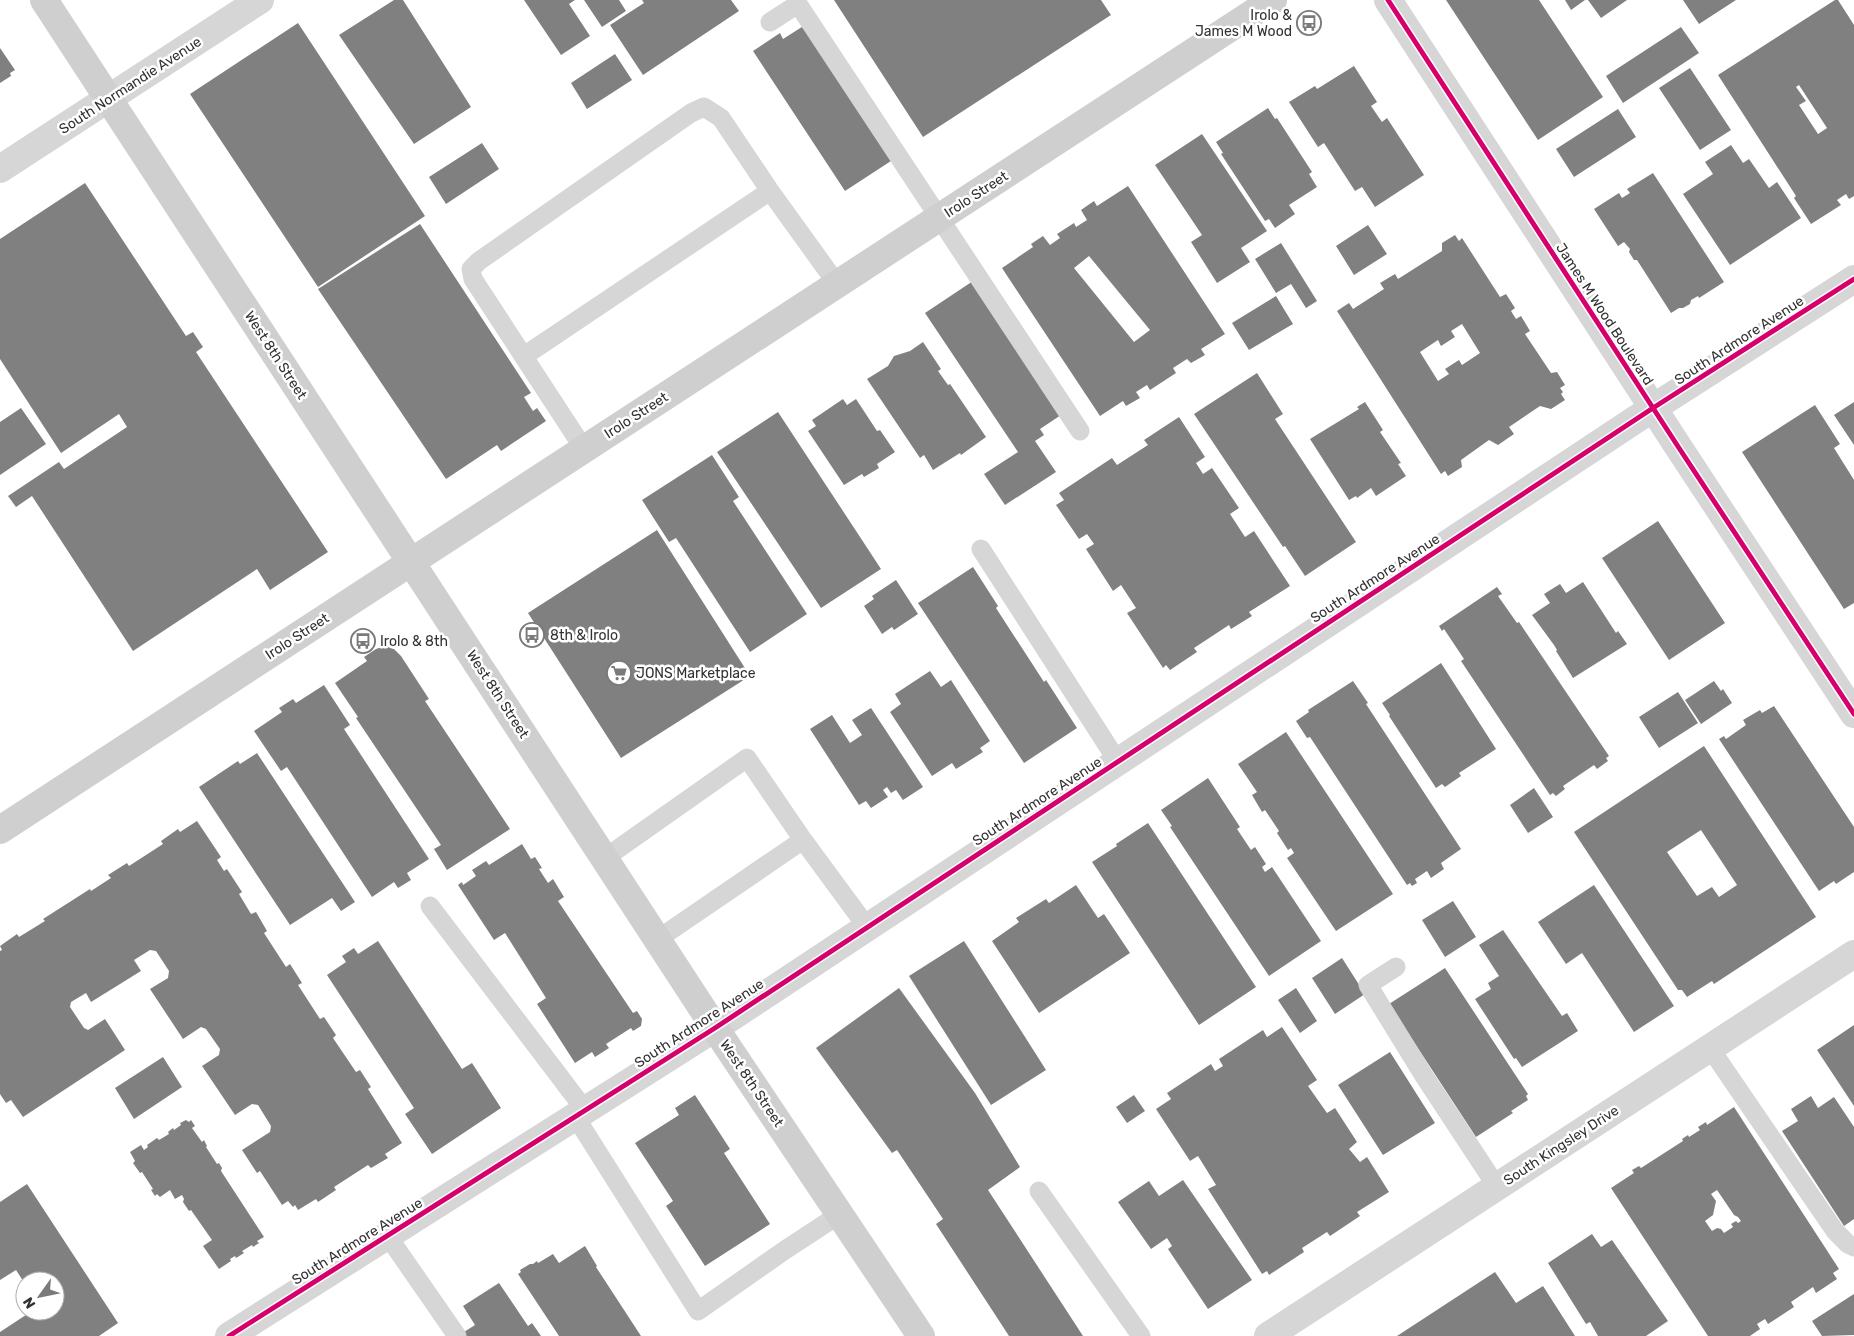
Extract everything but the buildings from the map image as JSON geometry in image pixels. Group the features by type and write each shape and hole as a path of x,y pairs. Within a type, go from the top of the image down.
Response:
{"main road":[{"name":"West 8th Street","path":"44,0 715,1028 921,1336"},
{"name":"Irolo Street","path":"0,830 1273,0"}],"street":[{"name":"South Normandie Avenue","path":"0,169 109,100 260,0"},
{"name":"James M Wood Boulevard","path":"1388,0 1854,714"},
{"name":"South Ardmore Avenue","path":"229,1336 715,1028 1653,408 1851,288"},
{"name":"South Kingsley Drive","path":"1268,1336 1854,954"}],"lane":[{"path":"770,22 798,4 1080,431"},
{"path":"584,449 473,279 471,269 479,261 691,113 704,107 721,118 770,191 837,284"},
{"path":"524,356 770,191"},
{"path":"981,549 1118,762"},
{"path":"605,858 747,758 803,840 867,927"},
{"path":"658,940 803,840"},
{"path":"430,906 580,1113 698,1311 840,1214"},
{"path":"1396,967 1368,985 1424,1076 1498,1186"},
{"path":"1710,1048 1835,1231 1848,1244 1854,1247"},
{"path":"1038,1191 1141,1336"},
{"path":"387,1236 457,1336"}],"cycle path":[{"path":"1388,0 1854,714"},
{"path":"229,1336 715,1028 1653,408 1854,279"}],"place":[{"name":"Irolo & James M Wood","path":"1309,23"},
{"name":"8th & Irolo","path":"532,635"},
{"name":"Irolo & 8th","path":"363,641"},
{"name":"JONS Marketplace","path":"619,673"}]}
